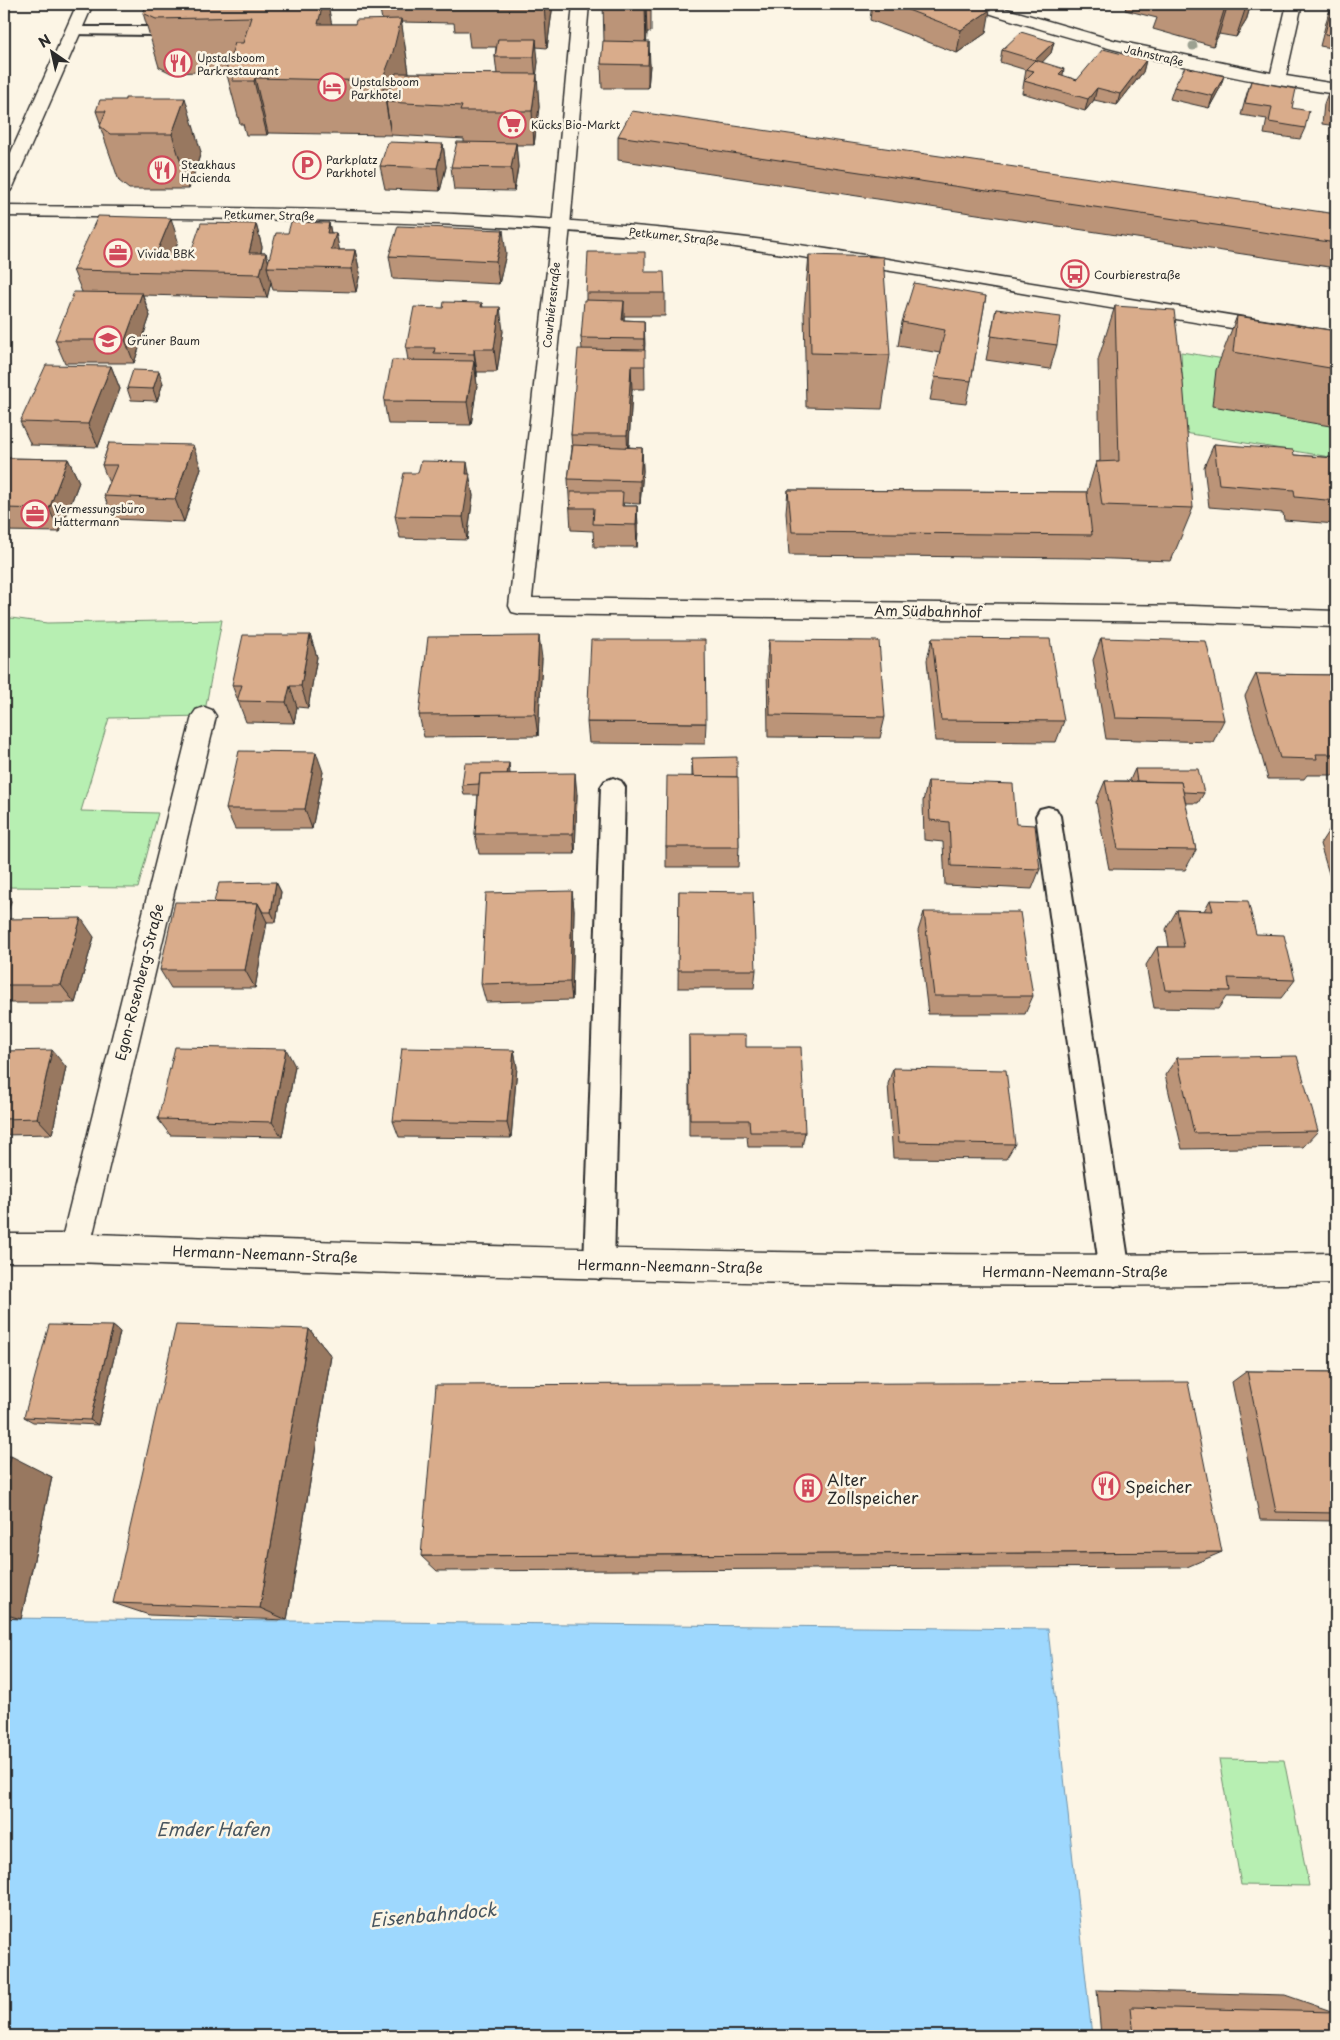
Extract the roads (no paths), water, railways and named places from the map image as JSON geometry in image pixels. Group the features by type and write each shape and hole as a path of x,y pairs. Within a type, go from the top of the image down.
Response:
{"street":[{"path":"4,187 85,4"},
{"name":"Courbiérestraße","path":"520,606 561,226 581,4"},
{"name":"Jahnstraße","path":"975,4 1092,40 1193,64 1336,89"},
{"path":"1277,80 1295,4"},
{"name":"Petkumer Straße","path":"4,211 346,216 561,226 704,238 1336,338"},
{"name":"Am Südbahnhof","path":"520,606 1192,614 1336,619"},
{"name":"Egon-Rosenberg-Straße","path":"75,1248 204,716"},
{"name":"Hermann-Neemann-Straße","path":"4,1248 75,1248 599,1265 1116,1272 1336,1268"}],"lane":[{"path":"73,32 152,31"},
{"path":"599,1265 613,787"},
{"path":"1048,816 1116,1272"}],"water":[{"name":"Emder Hafen","path":"4,1618 1048,1629 1092,2036 4,2036"}],"place":[{"name":"Upstalsboom Parkrestaurant","path":"178,63"},
{"name":"Upstalsboom Parkhotel","path":"332,87"},
{"name":"Kücks Bio-Markt","path":"512,124"},
{"name":"Parkplatz Parkhotel","path":"307,165"},
{"name":"Steakhaus Hacienda","path":"162,170"},
{"name":"Vivida BBK","path":"118,253"},
{"name":"Courbierestraße","path":"1075,274"},
{"name":"Grüner Baum","path":"108,340"},
{"name":"Vermessungsbüro Hattermann","path":"35,514"},
{"name":"Speicher","path":"1106,1486"},
{"name":"Alter Zollspeicher","path":"808,1488"}],"water label":[{"name":"Eisenbahndock","path":"433,1914"}]}
